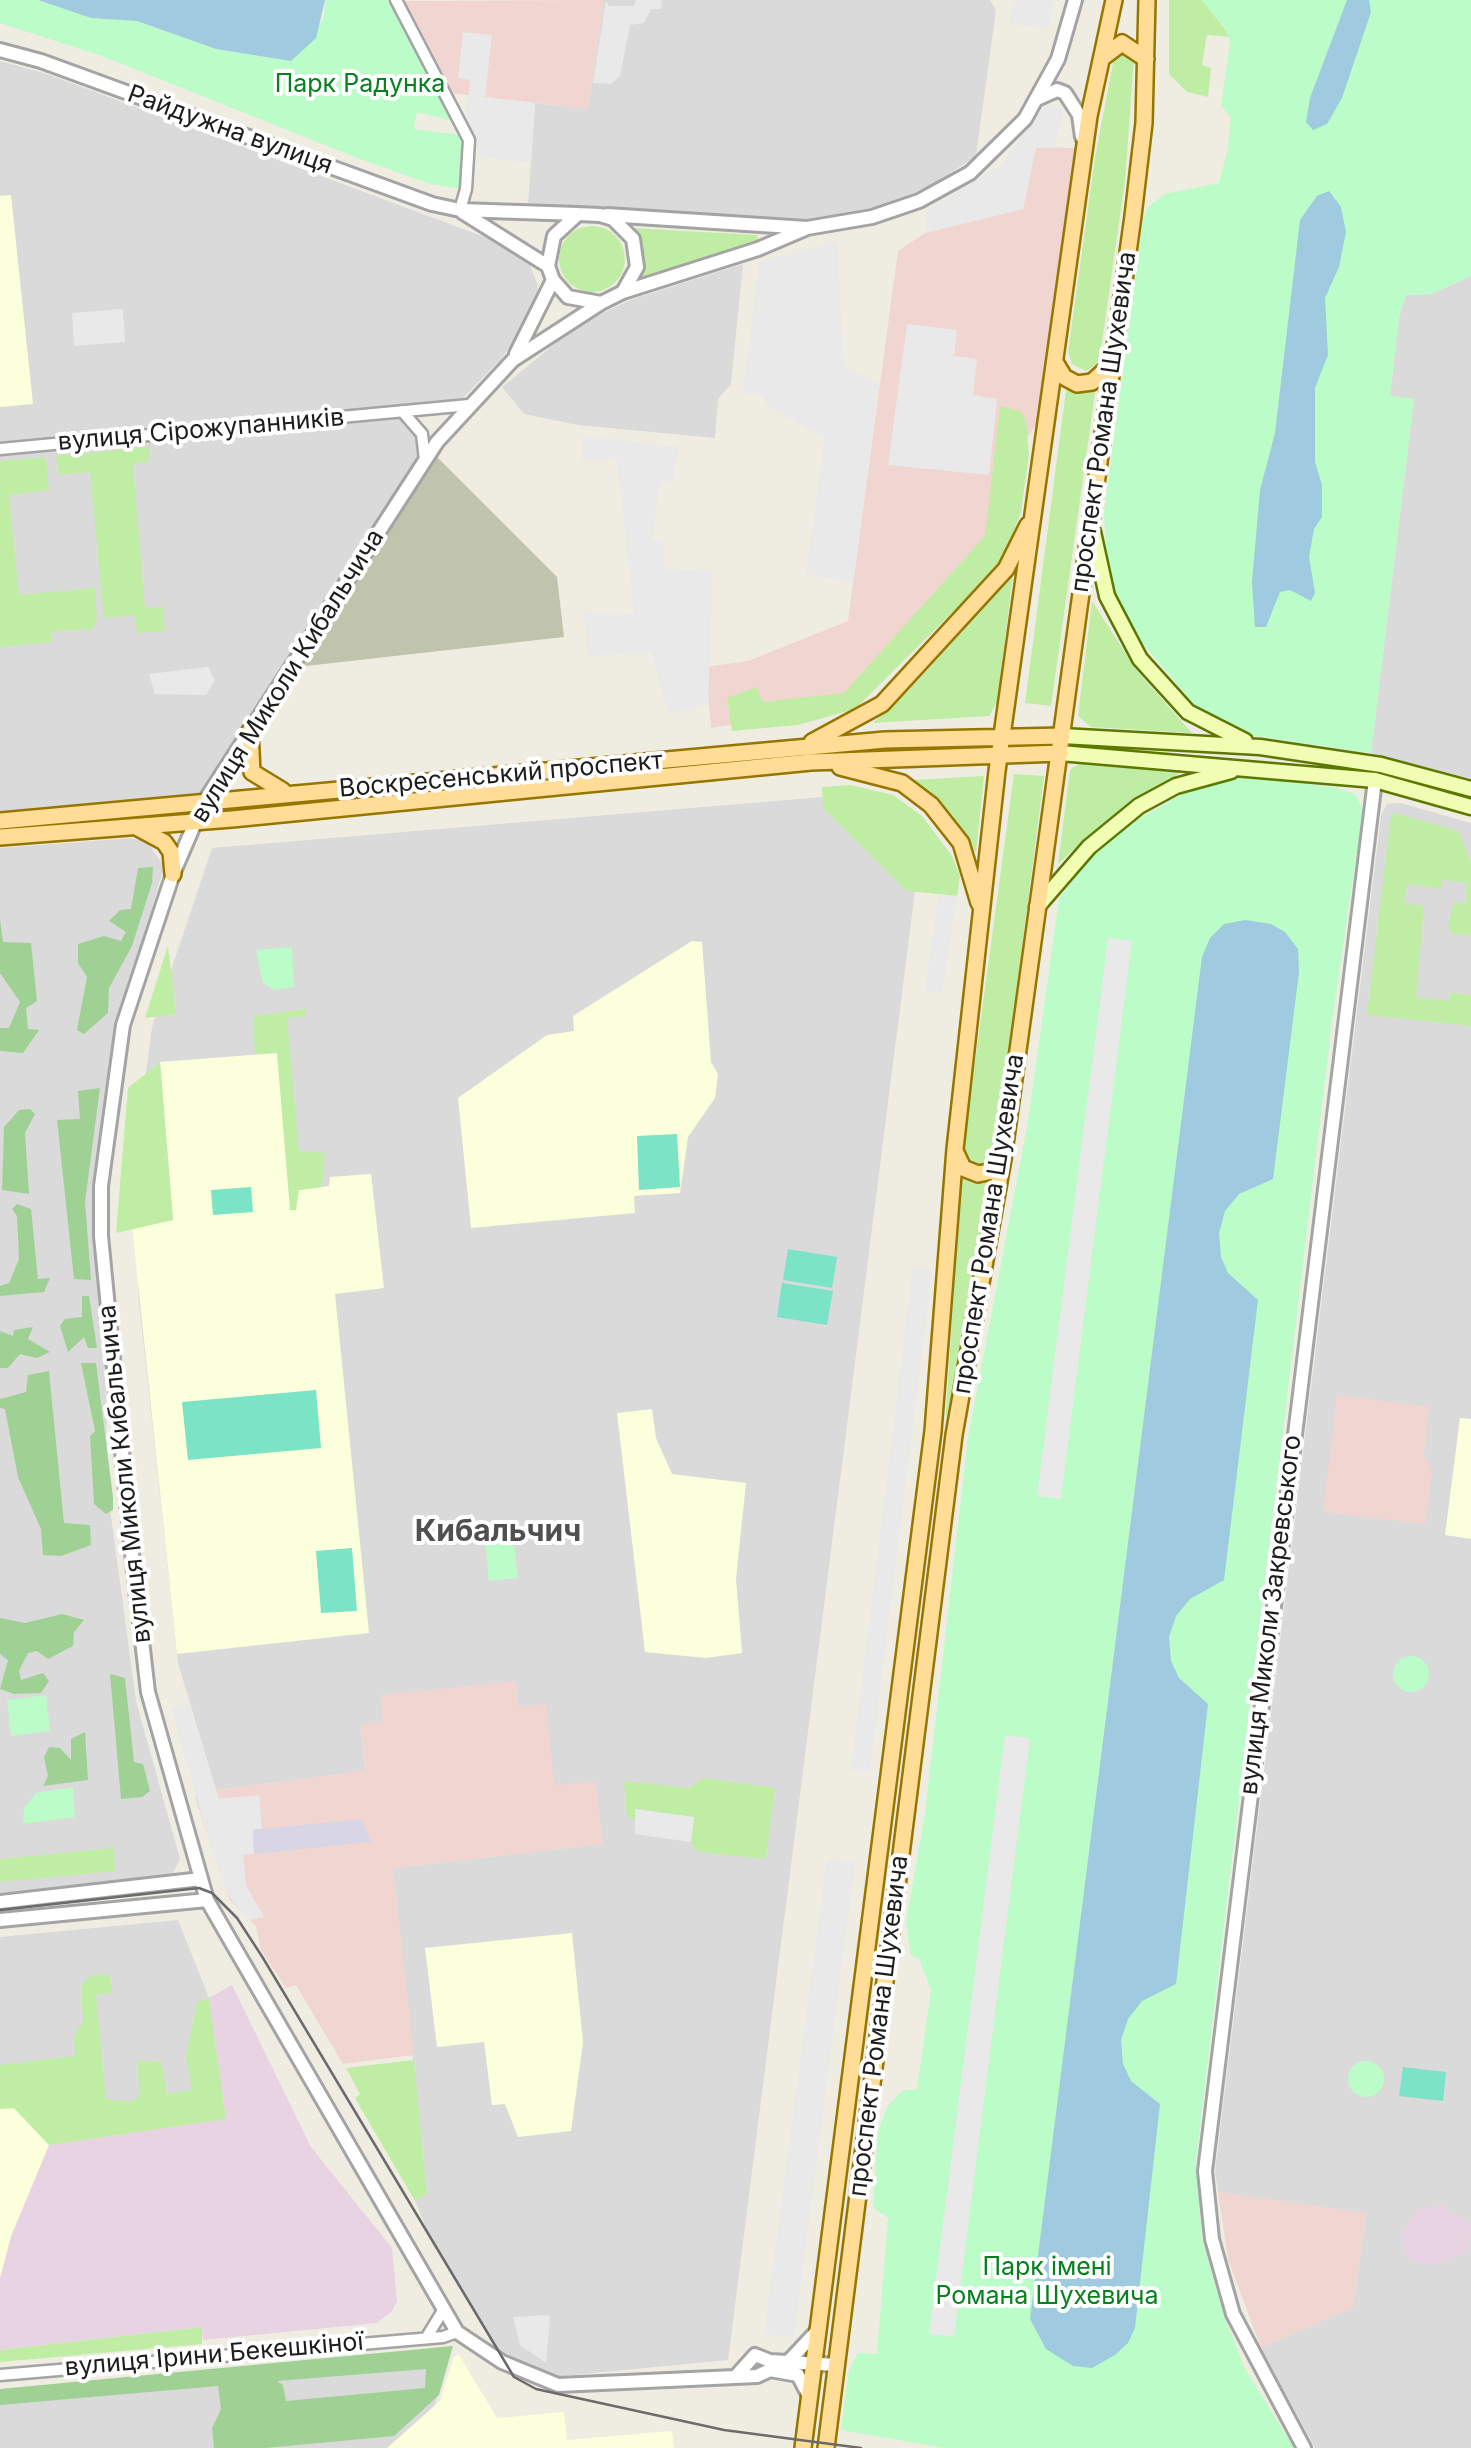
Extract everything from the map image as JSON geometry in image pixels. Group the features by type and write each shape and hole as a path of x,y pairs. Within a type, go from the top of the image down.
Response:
{"main road":[{"name":"проспект Романа Шухевича","path":"802,2448 933,1431 955,1149 1002,735 1084,149 1114,0"},
{"name":"проспект Романа Шухевича","path":"826,2448 954,1435 1003,1159 1144,123 1147,0"},
{"path":"1101,61 1108,50 1122,43 1146,58"},
{"path":"1054,362 1064,377 1077,384 1092,382 1112,364"},
{"path":"797,749 857,721 882,704 1006,569 1036,508"},
{"path":"1091,512 1094,549 1107,596 1140,659 1188,712 1227,735 1260,747 1471,789"},
{"path":"250,731 252,772 287,793"},
{"name":"Воскресенський проспект","path":"0,821 797,749 1002,735 1060,744"},
{"path":"1060,744 1260,747"},
{"path":"1060,744 1253,767 1375,772 1471,807"},
{"name":"Воскресенський проспект","path":"0,837 812,762 1000,753 1060,744"},
{"path":"812,762 877,773 902,783 931,805 949,824 971,865 982,920"},
{"path":"1037,908 1089,847 1139,806 1195,779 1253,767"},
{"path":"127,824 164,842 171,852 173,874"},
{"path":"955,1149 963,1168 978,1174 993,1171 1003,1159"}],"street":[{"path":"396,0 470,140 460,210"},
{"path":"807,228 758,250 623,292 601,303 578,302 553,280 548,266 554,236 578,214 807,228 872,217 941,190 997,151 1039,98 1058,59 1075,0"},
{"name":"Райдужна вулиця","path":"0,50 40,61 432,204 460,210 578,214"},
{"path":"1039,98 1057,90 1073,100 1084,149"},
{"name":"Райдужна вулиця","path":"460,210 548,266"},
{"path":"600,215 625,228 637,253 632,281 623,292"},
{"name":"вулиця Миколи Кибальчича","path":"513,360 553,280"},
{"name":"вулиця Миколи Кибальчича","path":"601,303 513,360 468,405 426,460 204,802 173,874 123,1025 105,1144 101,1236 146,1677 207,1900 444,2308 450,2334 502,2362 558,2385 619,2385 737,2374 788,2362 837,2364"},
{"name":"вулиця Сірожупанників","path":"0,449 468,405"},
{"path":"401,411 422,434 426,460"},
{"name":"вулиця Миколи Закревського","path":"1304,2448 1233,2314 1212,2239 1204,2172 1375,772"},
{"path":"0,1902 201,1879"},
{"path":"0,1920 207,1900"},
{"path":"428,2335 444,2308"},
{"path":"437,2323 438,2334 450,2334"},
{"path":"788,2362 809,2344 819,2324"},
{"name":"вулиця Ірини Бекешкіної","path":"0,2375 450,2334"},
{"name":"вулиця Миколи Кибальчича","path":"758,2367 798,2376 810,2398"}],"shaded area":[{"path":"604,0 990,0 996,10 976,156 935,183 887,205 810,219 528,205 535,103 588,109"},
{"path":"604,0 588,109 451,93 401,1"},
{"path":"606,0 609,6 634,6 636,0 662,0 661,9 651,9 644,23 630,25 620,76 611,84 593,83"},
{"path":"1053,0 1049,29 1010,24 1013,1"},
{"path":"463,32 492,35 485,97 535,103 531,163 481,157 466,116 470,80 458,78"},
{"path":"0,61 47,74 509,246 528,260 537,283 539,296 532,314 501,359 461,400 0,445"},
{"path":"1044,105 1063,110 1055,147 1036,148 1023,209 925,233 925,212 1001,165"},
{"path":"1036,147 1075,148 1039,420 1024,442 1011,530 844,708 711,728 706,667 748,661 848,621 898,251 925,233 1023,209"},
{"path":"11,195 33,404 0,407 0,196"},
{"path":"837,241 844,366 879,383 853,582 806,574 825,438 765,404 765,397 743,393 759,262"},
{"path":"743,264 731,384 718,399 715,438 578,425 524,414 502,387 579,324 633,299"},
{"path":"1471,276 1471,779 1371,753 1414,399 1390,397 1399,317 1406,295 1431,294"},
{"path":"123,309 125,342 74,346 72,313"},
{"path":"907,324 957,330 954,356 977,359 973,395 997,399 989,475 888,465"},
{"path":"401,411 415,422 425,460 204,802 0,821 0,452"},
{"path":"583,436 678,447 673,482 660,481 652,540 665,542 663,569 713,571 708,704 669,714 651,652 588,656 584,612 634,614 617,459 582,461"},
{"path":"437,457 557,577 564,637 297,667"},
{"path":"208,667 215,680 206,695 155,694 149,674"},
{"path":"835,796 917,875 728,2360 552,2377 508,2359 491,2341 429,2235 415,2201 427,2193 393,1868 602,1844 554,1785 518,1707 516,1682 381,1696 383,1722 361,1726 365,1771 216,1790 178,1663 138,1292 138,1132 152,1027 212,848"},
{"path":"1401,803 1471,823 1471,2448 1315,2448 1261,2348 1353,2307 1366,2214 1218,2192 1215,2171 1381,816 1387,804"},
{"path":"132,838 148,843 164,866 117,1032 96,1198 106,1348 107,1486 136,1701 180,1859 172,1875 0,1893 0,848"},
{"path":"939,894 957,896 942,993 925,991"},
{"path":"1108,938 1132,941 1061,1499 1037,1496"},
{"path":"692,941 702,942 711,1062 718,1074 715,1098 688,1137 680,1193 634,1196 635,1213 471,1228 458,1098 547,1035 574,1031 573,1016"},
{"path":"277,1053 299,1190 329,1186 330,1177 371,1174 384,1288 335,1294 369,1633 177,1654 132,1226 173,1220 160,1062"},
{"path":"913,1267 932,1269 870,1772 851,1770"},
{"path":"1337,1395 1429,1407 1424,1454 1432,1470 1425,1524 1323,1512"},
{"path":"652,1409 656,1438 672,1474 746,1483 736,1579 742,1653 706,1658 645,1652 617,1413"},
{"path":"1460,1418 1471,1419 1471,1539 1445,1535"},
{"path":"516,1681 518,1707 546,1704 554,1785 596,1782 603,1844 393,1868 414,2055 343,2064 296,1985 286,1988 261,1950 256,1926 229,1899 195,1797 216,1790 365,1771 361,1725 383,1722 381,1695"},
{"path":"188,1703 219,1799 259,1795 262,1828 253,1830 254,1854 243,1855 246,1885 264,1917 249,1920 229,1897 214,1857 171,1708"},
{"path":"1005,1735 1030,1738 954,2337 929,2334"},
{"path":"635,1809 694,1817 691,1842 635,1834"},
{"path":"362,1819 371,1842 254,1854 253,1830"},
{"path":"827,1859 855,1862 794,2336 764,2335"},
{"path":"178,1920 209,1998 226,2119 49,2145 14,2108 0,2109 0,1937"},
{"path":"572,1933 583,2042 571,2131 518,2137 505,2104 492,2105 484,2042 437,2047 425,1948"},
{"path":"232,1985 311,2147 392,2248 397,2301 392,2311 377,2323 203,2340 202,2327 0,2350 0,2278 11,2236 49,2145 226,2119 209,1998"},
{"path":"0,2106 14,2108 49,2145 11,2236 0,2278"},
{"path":"1218,2192 1366,2213 1353,2307 1261,2348 1228,2259"},
{"path":"1446,2205 1448,2211 1471,2223 1470,2249 1460,2257 1429,2265 1412,2261 1403,2251 1403,2231 1418,2208"},
{"path":"548,2315 546,2363 520,2345 513,2317"},
{"path":"459,2355 497,2418 564,2412 567,2440 672,2431 674,2448 387,2448 440,2401 454,2357"},
{"path":"448,2362 432,2414 392,2448 0,2448 0,2400"}],"green space":[{"name":"Парк Радунка","path":"0,0 38,0 91,18 137,21 216,49 291,61 324,18 325,0 387,0 454,121 417,112 414,129 461,135 462,189 430,184 99,55 0,23"},
{"path":"1169,0 1202,0 1227,32 1229,37 1207,35 1202,65 1211,68 1208,97 1187,92 1169,74"},
{"path":"1202,0 1471,0 1471,276 1431,294 1406,295 1399,317 1390,396 1414,399 1371,753 1241,734 1201,712 1132,631 1118,609 1108,576 1104,513 1143,220 1148,207 1165,194 1219,183 1228,148 1231,117 1221,106 1230,43 1227,31"},
{"path":"1121,50 1134,59 1125,181 1099,363 1086,371 1072,364 1068,352 1095,158 1114,57"},
{"path":"592,226 616,235 625,259 616,283 592,292 568,283 559,259 568,235"},
{"path":"632,228 757,235 758,240 642,279 643,251"},
{"path":"1067,383 1096,386 1051,706 1025,703"},
{"path":"1000,406 1020,411 1026,420 1029,454 1021,512 1001,564 855,709 798,725 732,731 727,698 756,687 763,702 844,693 985,536"},
{"path":"149,447 150,461 133,464 145,608 163,607 165,631 137,633 135,615 104,618 90,472 59,475 56,456"},
{"path":"46,457 49,490 9,495 19,595 95,588 97,618 93,629 51,631 51,642 0,647 0,461"},
{"path":"1013,575 997,702 989,716 873,723 910,689"},
{"path":"1092,601 1137,671 1192,733 1091,727 1078,716"},
{"path":"1080,763 1184,770 1087,837 1058,864 1070,770"},
{"path":"1014,774 1044,776 995,1159 976,1166 963,1151"},
{"path":"984,776 976,853 945,808 913,780"},
{"name":"Парк імені Романа Шухевича","path":"1261,777 1337,788 1355,794 1363,810 1332,1021 1196,2160 1202,2239 1224,2315 1244,2367 1294,2448 944,2448 841,2430 849,2370 858,2353 877,2354 888,2218 873,2207 878,2132 887,2107 902,2091 917,2089 931,1990 919,1958 911,1956 906,1923 925,1813 968,1438 1028,1122 1059,899 1091,857 1136,820 1196,787 1226,779"},
{"path":"850,785 893,795 922,816 952,856 960,876 957,896 907,891 823,808 822,787"},
{"path":"1395,813 1458,831 1471,862 1471,935 1452,934 1448,926 1454,902 1465,903 1467,883 1442,880 1441,888 1407,884 1404,903 1424,906 1416,997 1449,1001 1450,993 1471,995 1471,1026 1367,1015 1391,816"},
{"path":"153,867 152,883 132,946 109,988 108,1013 84,1034 77,1030 87,977 78,963 78,944 104,936 121,941 126,932 109,921 120,910 131,909 138,868"},
{"path":"0,919 3,942 31,943 37,1001 26,1008 28,1029 39,1030 23,1053 0,1051 0,1028 9,1028 20,1002 0,973"},
{"path":"168,946 176,1014 145,1018"},
{"path":"292,947 294,987 274,990 263,983 256,950"},
{"path":"306,1009 306,1016 287,1018 299,1151 325,1153 322,1187 299,1190 296,1210 290,1210 277,1053 255,1054 253,1016"},
{"path":"160,1062 173,1220 116,1233 128,1088"},
{"path":"100,1088 85,1202 91,1280 74,1279 57,1120 80,1119 78,1091"},
{"path":"30,1109 35,1114 25,1133 29,1194 2,1190 4,1127 19,1110"},
{"path":"677,1134 680,1187 639,1190 637,1136"},
{"path":"961,1178 976,1184 993,1180 945,1427"},
{"path":"251,1187 253,1212 213,1215 211,1190"},
{"path":"17,1204 31,1209 38,1279 50,1278 44,1292 0,1296 0,1286 9,1283 19,1259 17,1216 12,1209"},
{"path":"788,1249 837,1257 832,1288 783,1280"},
{"path":"782,1283 833,1291 827,1325 777,1317"},
{"path":"82,1296 89,1296 97,1348 88,1348 84,1337 68,1352 60,1326 65,1319 82,1317"},
{"path":"33,1327 28,1339 50,1352 37,1358 20,1354 8,1368 0,1368 0,1331 13,1336 14,1330"},
{"path":"81,1363 96,1363 113,1497 113,1510 106,1514 94,1504 90,1436 95,1431"},
{"path":"49,1371 64,1523 90,1525 91,1545 61,1556 43,1555 41,1529 18,1477 5,1409 0,1408 0,1399 26,1392 28,1375"},
{"path":"316,1390 321,1448 188,1460 182,1402"},
{"path":"513,1536 518,1578 489,1581 485,1539"},
{"path":"352,1548 357,1611 321,1613 316,1551"},
{"path":"62,1614 84,1620 74,1632 73,1646 48,1659 37,1651 28,1653 19,1671 21,1680 43,1673 49,1681 41,1693 14,1694 0,1689 8,1660 0,1654 0,1618 25,1623"},
{"path":"1411,1656 1424,1661 1429,1674 1424,1687 1411,1692 1398,1687 1393,1674 1398,1661"},
{"path":"110,1674 125,1678 134,1762 143,1764 150,1791 142,1797 121,1799"},
{"path":"46,1695 50,1731 11,1736 7,1700"},
{"path":"85,1732 88,1780 43,1786 48,1776 44,1757 49,1747 60,1748 71,1760 71,1739"},
{"path":"703,1778 775,1788 766,1859 698,1852 691,1842 694,1817 636,1809 636,1821 627,1816 624,1781 689,1788"},
{"path":"73,1787 75,1817 23,1824 24,1808 36,1793"},
{"path":"114,1848 115,1871 0,1882 0,1859"},
{"path":"110,1974 112,1993 96,1995 106,2099 130,2102 140,2097 137,2061 161,2062 167,2094 192,2090 186,2057 197,2002 209,1998 226,2119 49,2145 14,2108 0,2109 0,2065 75,2056 74,2037 83,2021 81,1987 89,1976"},
{"path":"414,2060 427,2194 415,2201 355,2098 360,2094 346,2068"},
{"path":"1366,2061 1379,2066 1384,2079 1379,2092 1366,2097 1353,2092 1348,2079 1353,2066"},
{"path":"1403,2067 1446,2072 1443,2101 1399,2096"},
{"path":"202,2327 202,2344 0,2362 0,2350"},
{"path":"453,2346 439,2395 394,2436 266,2448 214,2448 212,2428 221,2409 218,2386 0,2405 0,2389","holes":["426,2369 425,2388 286,2401 283,2385 277,2381"]}],"water":[{"path":"38,0 325,0 316,38 291,61 216,49 137,21 91,18"},
{"path":"1347,0 1369,0 1371,12 1342,98 1327,124 1313,130 1306,122 1310,98"},
{"path":"1329,191 1341,207 1346,232 1339,267 1325,298 1328,355 1315,388 1315,462 1322,485 1322,517 1314,529 1309,557 1315,593 1311,601 1290,590 1280,592 1266,627 1255,627 1252,582 1260,490 1275,433 1300,220 1317,196"},
{"path":"1245,920 1271,924 1285,932 1298,949 1299,972 1273,1179 1239,1194 1225,1211 1219,1233 1221,1257 1228,1273 1258,1300 1224,1580 1190,1599 1176,1616 1169,1637 1171,1661 1179,1678 1208,1704 1176,1984 1142,2001 1128,2019 1121,2040 1123,2064 1131,2081 1160,2104 1135,2328 1128,2343 1115,2355 1092,2368 1073,2366 1046,2349 1030,2319 1202,957 1210,938 1224,924"}],"tram line":[{"path":"0,1910 199,1888 212,1893 237,1918 263,1958 514,2377 536,2389 724,2430 861,2448"}],"district":[{"name":"Кибальчич","path":"498,1532"}]}
